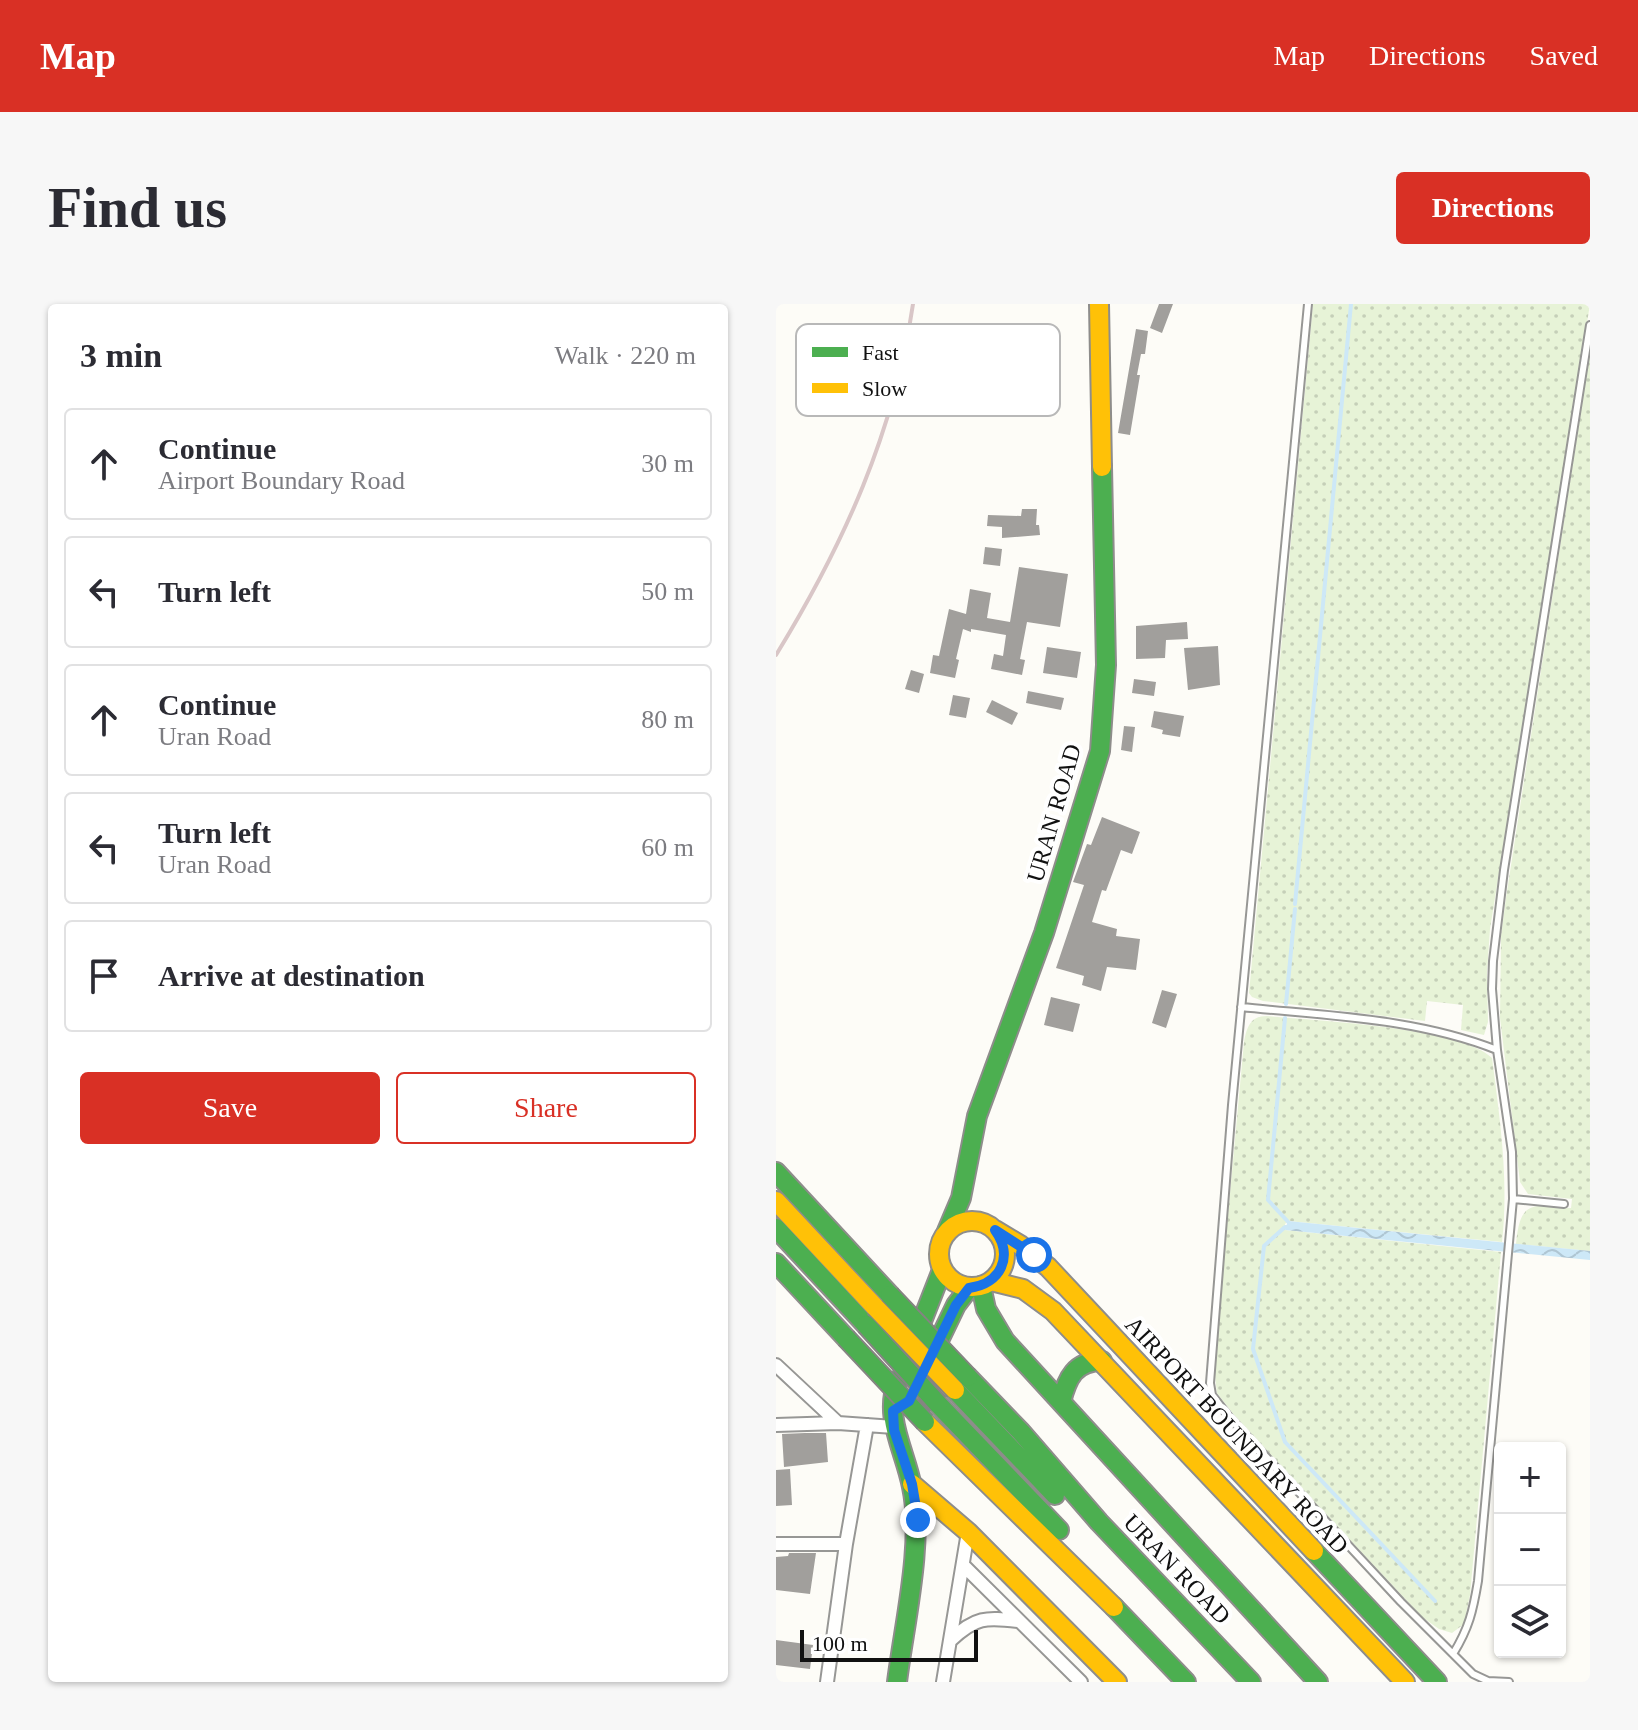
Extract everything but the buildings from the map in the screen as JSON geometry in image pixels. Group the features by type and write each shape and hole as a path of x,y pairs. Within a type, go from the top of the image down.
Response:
{"main road":[{"name":"URAN ROAD","path":"947,1231 961,1198 977,1116 1044,933 1100,751 1106,665 1099,304"},
{"path":"776,1172 883,1301"},
{"path":"894,1419 909,1401 956,1305 1004,1262 1002,1239 976,1213 969,1199 965,1178"},
{"name":"URAN ROAD","path":"776,1201 883,1301 962,1383 1077,1517 1099,1522 1251,1682"},
{"path":"897,1682 918,1520 912,1484 894,1419 892,1395 942,1270 938,1249 947,1231 966,1221 991,1227"},
{"name":"AIRPORT BOUNDARY ROAD","path":"991,1227 1048,1267 1437,1682"},
{"path":"776,1228 1062,1533 1067,1559"},
{"path":"776,1263 925,1422 1067,1559 1186,1682"},
{"path":"942,1270 958,1285 981,1285"},
{"path":"981,1285 986,1309 994,1325 1318,1682"},
{"name":"AIRPORT BOUNDARY ROAD","path":"981,1285 1023,1289 1037,1296 1405,1682"},
{"path":"1061,1402 1070,1375 1077,1366 1088,1360 1102,1361"},
{"path":"912,1484 968,1532 1117,1682"}],"street":[{"path":"776,1365 838,1423"},
{"path":"776,1425 867,1425 894,1419"},
{"path":"827,1682 846,1544 867,1425"},
{"path":"943,1682 968,1532"},
{"path":"776,1544 846,1544"},
{"path":"963,1565 1081,1682"},
{"path":"951,1640 969,1624 982,1619 1018,1621"}],"lane":[{"path":"1308,304 1210,1354 1212,1395 1401,1602 1473,1674 1488,1681 1509,1682"},
{"path":"1453,1654 1467,1631 1478,1581 1513,1199 1512,1152 1497,1050 1492,989 1497,918 1590,325"},
{"path":"1241,1007 1420,1026 1497,1050"},
{"path":"1513,1199 1564,1204"},
{"path":"1466,1682 1473,1674"}],"green space":[{"path":"1313,304 1590,304 1490,929 1488,1022 1484,1035 1461,1030 1463,1005 1427,1001 1425,1021 1263,1001 1249,993"},
{"path":"1590,352 1590,1251 1516,1244 1525,1212 1538,1206 1571,1208 1572,1199 1528,1194 1520,1182 1500,1018 1501,936 1506,898"},
{"path":"1267,1016 1420,1032 1475,1048 1492,1058 1504,1173 1502,1242 1288,1221 1285,1224 1285,1230 1501,1252 1470,1595 1464,1624 1452,1633 1439,1629 1422,1617 1238,1420 1217,1393 1214,1367 1244,1042 1250,1023"}],"water":[{"path":"1288,1221 1590,1251 1590,1260 1285,1230"}],"waterway":[{"path":"1295,904 1351,304"},
{"path":"1286,1004 1295,909"},
{"path":"1285,1018 1268,1200 1291,1225"},
{"path":"1290,1227 1285,1227 1264,1246 1253,1349 1285,1442 1435,1601"}],"railway":[{"path":"909,324 913,304"},
{"path":"776,655 844,529 887,416"}],"traffic: fast":[{"path":"947,1231 961,1198 977,1116 1044,933 1100,751 1106,665 1102,467"},
{"path":"776,1172 890,1295"},
{"path":"776,1228 866,1325"},
{"path":"776,1263 846,1338"},
{"path":"915,1339 942,1270"},
{"path":"981,1286 986,1309 1005,1341 1318,1682"},
{"path":"931,1357 956,1305 969,1288"},
{"path":"890,1295 968,1377"},
{"path":"866,1325 938,1404"},
{"path":"846,1338 925,1422"},
{"path":"1061,1402 1074,1372 1085,1364 1102,1361"},
{"path":"968,1377 1021,1432 1099,1522 1251,1682"},
{"path":"897,1682 912,1584 916,1533 912,1487 894,1420 894,1394 898,1380"},
{"path":"955,1390 1055,1495"},
{"path":"938,1404 1059,1530"},
{"path":"1314,1551 1437,1682"},
{"path":"1114,1607 1186,1682"}],"traffic: slow":[{"path":"1099,304 1102,467"},
{"path":"776,1201 875,1307"},
{"path":"965,1221 979,1221 991,1226 1000,1235 1005,1254 1003,1267 996,1278 979,1287 965,1287 953,1282 944,1273 939,1261 939,1247 944,1235 953,1226 965,1221"},
{"path":"995,1230 1048,1267 1314,1551"},
{"path":"991,1281 1023,1289 1053,1311 1405,1682"},
{"path":"875,1307 955,1390"},
{"path":"925,1422 1114,1607"},
{"path":"912,1484 968,1532 1117,1682"}],"route":[{"path":"918,1520 912,1484 894,1430 893,1411 909,1401 956,1305 969,1288 991,1281 999,1273 1005,1250 995,1230 1034,1255"}]}
